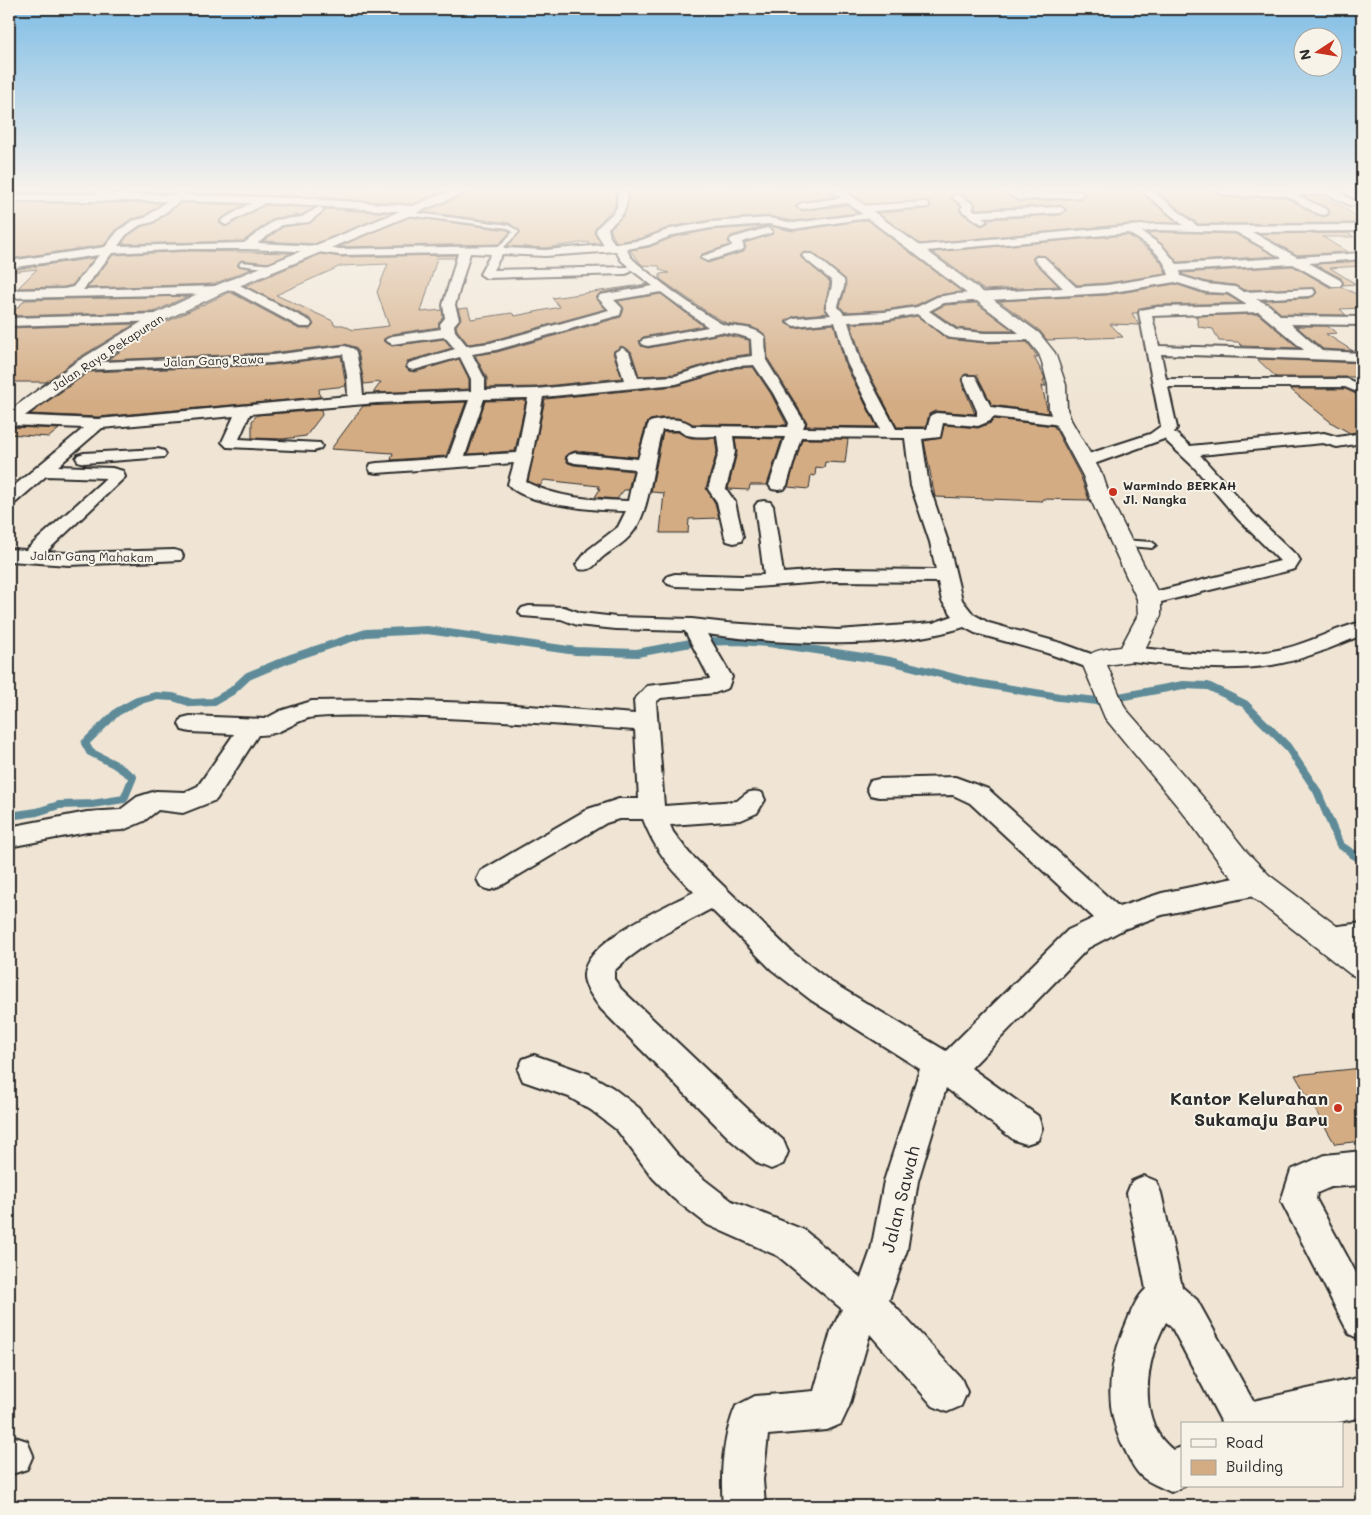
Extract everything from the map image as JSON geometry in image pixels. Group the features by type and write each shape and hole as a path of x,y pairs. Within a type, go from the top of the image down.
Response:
{"street":[{"path":"9,264 23,262"},
{"path":"73,292 87,278 99,262"},
{"name":"Jalan Raya Pekapuran","path":"10,417 82,366 158,318 223,287 285,262"},
{"path":"456,461 456,455 478,396 478,380 464,352 448,332 447,324 452,319 449,305 461,262"},
{"path":"491,262 484,278 625,270"},
{"path":"630,262 705,320 721,328 742,331 758,337 759,360 768,378 780,392 797,423 778,485"},
{"path":"815,262 838,280 839,286 833,297 832,308 841,318 846,343 890,434"},
{"path":"933,262 982,296 1033,336 1047,353 1057,386 1058,409 1062,420 1094,476 1101,500 1149,599 1151,611 1148,620 1141,628 1131,654"},
{"path":"1043,262 1073,291"},
{"path":"1166,262 1175,273 1206,288 1230,290 1264,308 1318,355"},
{"path":"794,322 884,316 920,310 941,300 1106,289 1175,273 1285,262"},
{"path":"1295,262 1336,283"},
{"path":"1242,296 1303,292 1285,286 1288,283 1256,264"},
{"path":"414,366 464,352 491,347 614,312 616,308 614,305 604,298 594,286"},
{"path":"9,294 73,292 77,294 223,287 304,324"},
{"path":"604,298 662,288"},
{"path":"1085,461 1156,437 1169,428 1164,414 1161,383 1154,350 1144,315 1150,312 1264,308"},
{"path":"920,310 952,334 984,337 1033,336"},
{"path":"9,322 158,318"},
{"path":"1277,320 1362,321"},
{"path":"648,342 721,328"},
{"path":"392,340 448,332"},
{"name":"Jalan Gang Rawa","path":"82,366 272,359 345,350 349,352 354,369 356,381 355,400"},
{"path":"1154,350 1259,352 1362,357"},
{"path":"622,352 633,384"},
{"path":"10,417 98,424 355,400 451,394 478,396 536,393 676,380 735,362 759,360"},
{"path":"586,565 595,554 626,530 636,506 656,425 684,425 687,430 698,431 725,430 913,435 935,433 936,418 981,420 985,418 985,411 970,379"},
{"path":"1161,383 1362,382"},
{"path":"1347,383 1362,390"},
{"path":"536,393 524,457 516,482 523,489 549,497 601,505 636,506"},
{"path":"244,411 230,442 233,444 314,446"},
{"path":"985,411 1062,420"},
{"path":"9,499 98,424"},
{"path":"725,430 727,452 717,489 726,502 734,537"},
{"path":"1149,599 1278,568 1288,565 1291,561 1244,515 1200,463 1165,432"},
{"path":"913,435 920,486 939,542 952,601 966,619 982,628 1054,648 1094,662 1101,658 1131,654 1190,660 1272,658 1299,652 1362,628"},
{"path":"1187,451 1324,438 1337,442 1362,438"},
{"path":"48,466 158,454"},
{"path":"376,468 524,457"},
{"path":"575,458 645,465"},
{"path":"31,556 117,477 117,475 112,473 48,466"},
{"path":"764,506 774,578"},
{"name":"Jalan Gang Mahakam","path":"9,555 95,559 174,556"},
{"path":"676,580 742,582 774,578 835,575 947,576"},
{"path":"528,612 564,613 576,619 616,623 699,637 727,630 838,637 935,629 966,619"},
{"path":"699,637 721,677 720,683 715,686 655,691 645,700 653,812 662,836 680,861 782,960 821,991 943,1066 1026,1128"},
{"path":"1094,662 1108,701 1198,811 1235,860 1258,884 1362,964"},
{"path":"190,724 264,727 278,724 294,715 312,709 386,708 502,712 647,724"},
{"path":"9,838 87,822 123,820 156,800 183,803 194,799 207,793 252,726"},
{"path":"879,788 955,786 979,796 1115,920"},
{"path":"490,879 597,816 619,809 653,812 741,810 753,800"},
{"path":"943,1066 1078,939 1115,920 1162,904 1258,884"},
{"path":"713,895 625,943 600,964 598,973 602,987 611,999 744,1129 771,1152"},
{"path":"1331,939 1362,935"},
{"name":"Jalan Sawah","path":"744,1506 742,1480 750,1420 755,1416 827,1410 850,1332 876,1288 889,1250 901,1181 943,1066"},
{"path":"534,1070 578,1086 602,1099 628,1119 672,1173 720,1213 791,1243 823,1268 844,1288 868,1304 947,1392"},
{"path":"1362,1168 1317,1173 1303,1182 1298,1201 1362,1321"},
{"path":"1144,1193 1166,1298 1184,1313 1240,1422"},
{"path":"1166,1298 1155,1304 1138,1340 1128,1374 1128,1405 1136,1432 1155,1463 1171,1471 1181,1467"},
{"path":"1246,1422 1362,1397"}],"lane":[{"path":"241,264 274,266"},
{"path":"1122,543 1152,545"}],"building":[{"path":"68,262 92,262 72,285 64,287 18,288 37,269 9,272 9,270"},
{"path":"108,262 240,262 238,266 253,268 214,284 87,288"},
{"path":"303,262 436,262 421,312 442,310 443,317 439,327 392,334 383,341 392,346 444,339 452,348 408,361 405,367 409,371 415,372 459,359 469,379 469,389 373,393 381,382 364,384 358,351 355,347 345,344 272,353 107,360 164,323 230,292 299,329 310,329 314,325 311,319 245,286","holes":["388,264 377,292 389,326 353,330 343,325 334,325 333,321 276,295 341,266"]},
{"path":"639,262 806,262 830,282 824,308 828,313 794,316 785,323 794,328 834,324 845,364 877,427 806,426 807,422 768,359 766,336 752,327 726,323 707,312 660,279 660,274 669,273 660,270 659,266 642,265"},
{"path":"824,262 922,262 962,292 937,295 916,305 884,310 845,312 840,306 846,287 845,279"},
{"path":"945,262 1035,262 1059,286 984,290"},
{"path":"1051,262 1161,262 1166,274 1107,283 1077,285"},
{"path":"1362,262 1362,266 1330,268 1356,284 1343,285 1341,278 1315,264"},
{"path":"1293,266 1331,288 1342,287 1362,297 1362,308 1340,309 1346,315 1282,314 1264,300 1309,298 1317,293 1315,288 1244,290 1235,285 1207,282 1183,275 1182,273"},
{"path":"648,284 600,293 596,298 606,309 490,341 468,344 456,326 461,318 458,309 468,308 471,319 512,313 515,316 560,307 552,298"},
{"path":"1175,284 1205,294 1227,295 1241,303 1157,305 1140,308 1137,313 1132,313 1139,325 1110,324 1123,337 1047,340 1040,331 999,301 1107,295"},
{"path":"661,294 703,326 643,337 639,341 641,346 648,348 721,334 749,340 750,354 729,357 675,374 639,376 631,351 621,346 613,353 622,378 536,387 487,388 487,378 475,355 497,352 621,317 624,309 618,301"},
{"path":"188,296 154,312 9,316 25,300"},
{"path":"976,303 1014,331 984,331 957,328 933,311 945,305"},
{"path":"1258,314 1299,348 1242,346 1238,342 1219,341 1213,329 1199,327 1196,316"},
{"path":"917,316 947,339 984,343 1027,342 1038,357 1034,357 1044,376 1045,380 1043,380 1046,386 1042,386 1048,413 992,405 977,375 965,374 961,380 975,414 935,411 929,414 926,427 897,427 863,362 851,324 884,322"},
{"path":"135,324 75,360 46,382 9,382 9,328"},
{"path":"1296,326 1327,326 1337,333 1326,334 1353,351 1323,349"},
{"path":"341,356 346,386 319,389 320,397 98,417 30,414 89,372 272,365"},
{"path":"1257,359 1362,363 1362,377 1276,377"},
{"path":"753,367 771,394 787,425 693,424 678,418 660,418 650,420 646,424 637,457 575,451 567,454 565,459 568,463 574,465 633,471 628,490 624,490 617,499 595,497 600,489 598,488 599,486 544,480 540,486 528,481 545,399 676,386 736,368"},
{"path":"1290,389 1345,389 1356,394 1362,400 1362,431 1350,433 1332,423"},
{"path":"526,400 515,451 468,454 485,401"},
{"path":"466,402 446,456 391,460 393,453 331,449 363,406"},
{"path":"321,410 322,415 306,436 283,439 252,438 252,421 257,415"},
{"path":"994,419 1054,426 1081,477 1089,500 1042,499 1043,501 935,497 924,441 941,438 944,425 978,428 991,423"},
{"path":"13,427 59,429 49,437 9,434 9,430"},
{"path":"663,432 678,432 691,438 715,438 717,452 706,488 715,503 719,518 689,519 688,533 660,533 664,493 651,492"},
{"path":"735,438 782,439 767,485 750,485 749,490 728,489 737,452"},
{"path":"802,439 848,439 845,463 825,462 824,468 816,467 815,476 811,475 809,489 788,487"},
{"name":"Kantor Kelurahan Sukamaju Baru","path":"1362,1068 1362,1141 1335,1144 1295,1075"}],"waterway":[{"path":"9,816 37,812 59,805 92,804 124,799 133,777 114,764 90,752 85,743 117,712 137,701 155,696 173,697 192,703 213,702 232,691 248,676 291,658 366,633 427,630 576,651 637,653 696,642 737,641 769,643 890,661 971,682 1059,697 1098,701 1183,685 1208,686 1245,704 1287,746 1317,791 1340,845 1355,855"},
{"path":"1353,854 1362,859"}],"place":[{"name":"Warmindo BERKAH Jl. Nangka","path":"1113,492"},
{"name":"Kantor Kelurahan Sukamaju Baru","path":"1338,1108"}]}
